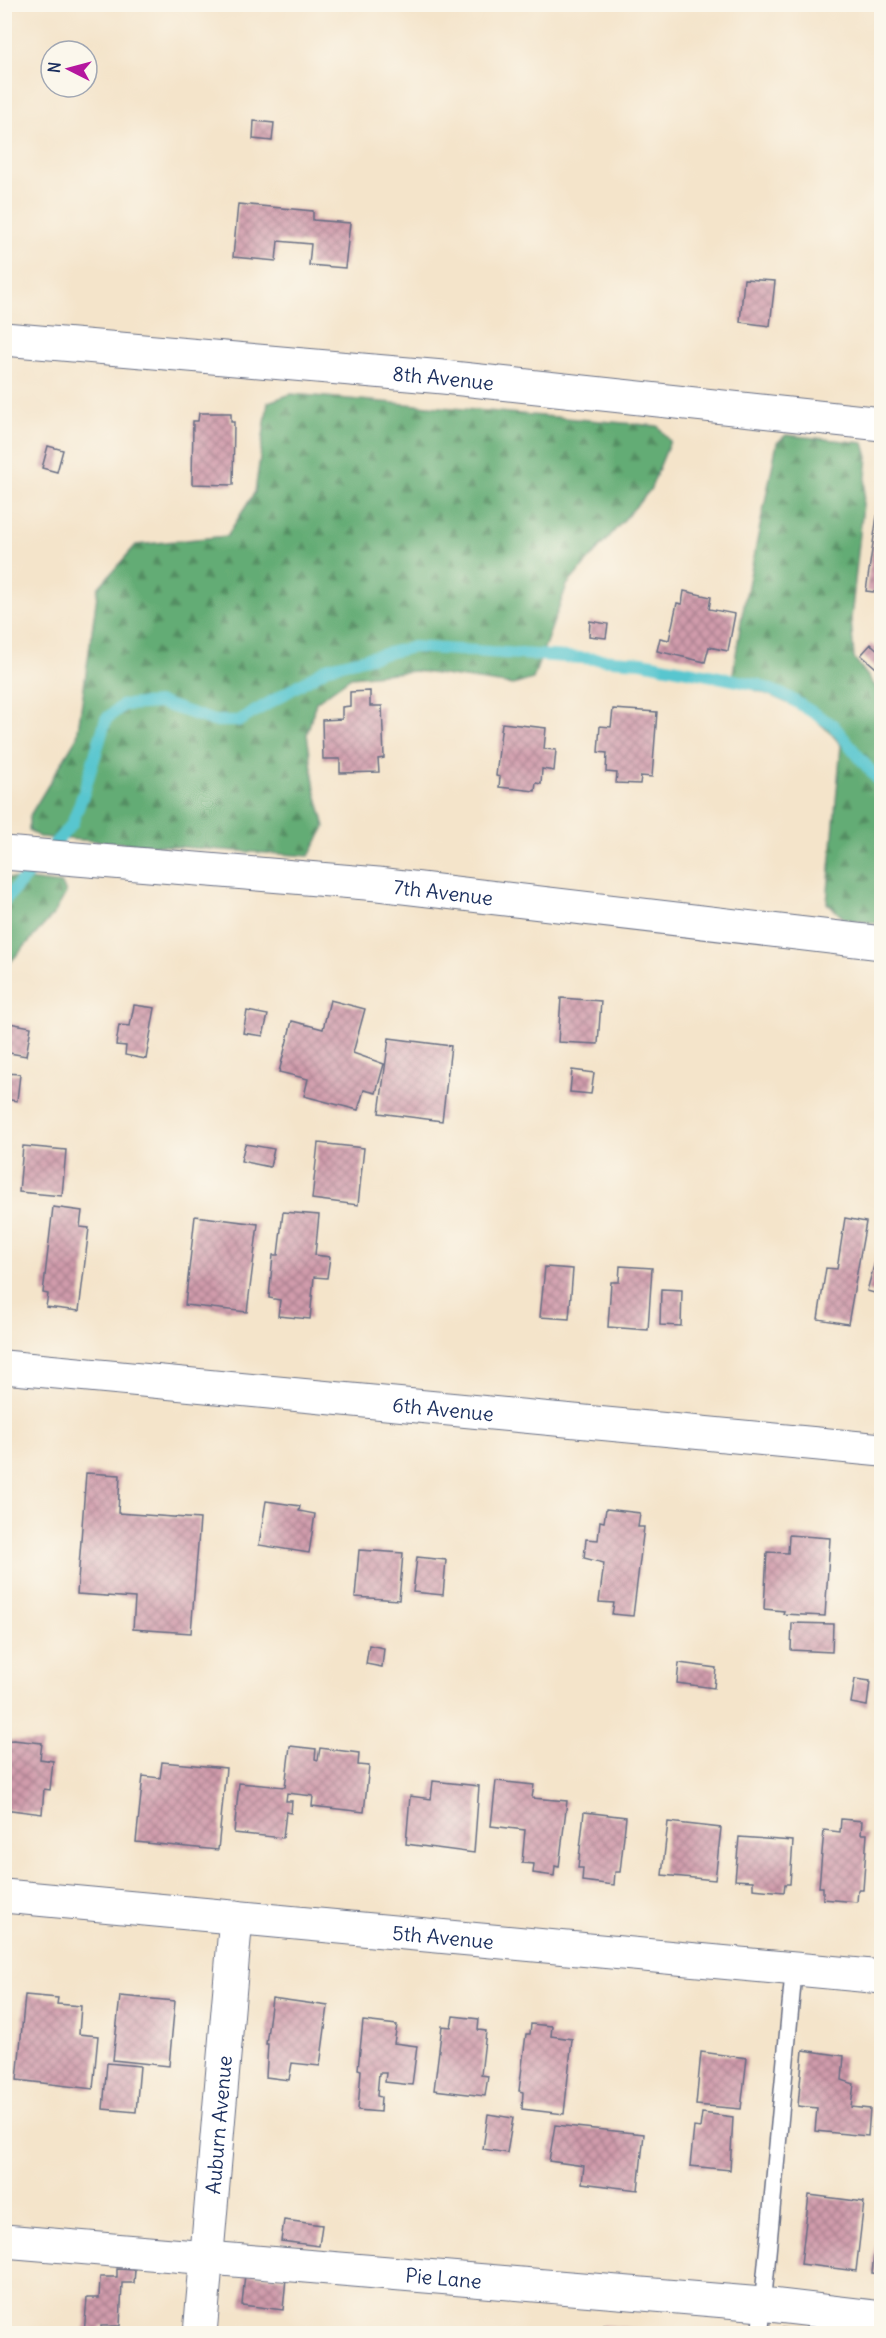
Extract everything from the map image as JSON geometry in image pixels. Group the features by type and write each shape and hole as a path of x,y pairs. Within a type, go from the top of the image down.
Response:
{"street":[{"name":"8th Avenue","path":"4,339 443,377 882,424"},
{"name":"7th Avenue","path":"11,853 378,884 882,943"},
{"name":"6th Avenue","path":"4,1367 882,1450"},
{"name":"5th Avenue","path":"4,1896 882,1977"},
{"name":"Auburn Avenue","path":"200,2334 236,1917"},
{"name":"Pie Lane","path":"4,2241 206,2257 761,2319 882,2318"}],"lane":[{"path":"761,2319 794,1968"}],"green space":[{"path":"291,394 658,426 670,441 650,490 567,585 533,679 513,685 415,671 351,677 316,702 307,734 315,789 325,827 309,856 39,837 29,830 29,817 77,737 98,588 136,545 227,536 255,492 268,402"},
{"path":"786,435 864,443 868,457 851,619 854,658 881,694 881,924 845,919 827,903 841,745 819,723 793,706 764,693 734,684 733,674 742,615 777,443"},
{"path":"5,879 62,884 66,893 54,914 5,968"}],"building":[{"path":"254,121 274,123 272,141 253,139"},
{"path":"238,204 313,211 313,220 350,223 345,268 309,265 311,244 278,241 276,261 233,257"},
{"path":"744,279 775,281 770,326 740,322"},
{"path":"199,413 231,413 231,422 234,422 233,485 192,484 193,421 198,421"},
{"path":"48,446 63,450 57,472 42,468"},
{"path":"877,516 882,517 882,593 866,591"},
{"path":"684,591 711,597 709,609 735,614 728,651 709,647 705,662 657,651 660,638 669,640 677,603 682,604"},
{"path":"590,621 608,624 606,638 589,636"},
{"path":"871,644 882,654 882,673 861,655"},
{"path":"370,691 370,706 382,706 384,758 378,759 379,772 340,773 340,759 323,759 322,720 342,719 342,707 350,706 350,692"},
{"path":"613,709 657,712 652,777 641,776 640,784 616,783 617,773 606,772 607,753 598,752 600,726 611,727"},
{"path":"502,723 546,728 544,749 556,750 554,771 542,769 541,784 536,783 535,791 499,787 500,777 496,776"},
{"path":"561,998 601,1001 598,1044 558,1042"},
{"path":"330,1000 365,1009 353,1053 384,1064 376,1093 364,1090 358,1110 304,1096 308,1079 279,1072 292,1021 323,1029"},
{"path":"134,1005 155,1008 146,1059 125,1055 126,1046 116,1045 119,1025 130,1026"},
{"path":"247,1011 268,1015 263,1036 243,1033"},
{"path":"4,1022 31,1027 26,1056 4,1052"},
{"path":"389,1038 451,1046 442,1121 379,1113"},
{"path":"572,1070 594,1073 591,1094 570,1092"},
{"path":"4,1073 20,1074 17,1101 4,1099"},
{"path":"318,1143 364,1148 358,1205 312,1199"},
{"path":"245,1144 274,1149 270,1167 241,1161"},
{"path":"23,1146 66,1150 62,1196 19,1192"},
{"path":"53,1207 82,1211 80,1227 89,1228 79,1311 46,1307 48,1294 43,1293"},
{"path":"283,1212 319,1215 315,1255 330,1257 327,1278 314,1277 310,1319 278,1316 280,1300 269,1298 273,1255 278,1255"},
{"path":"195,1216 258,1224 247,1312 185,1305"},
{"path":"845,1218 866,1222 848,1324 818,1319 826,1268 837,1269"},
{"path":"882,1240 882,1295 867,1291"},
{"path":"620,1266 652,1268 648,1330 608,1327 611,1282 619,1282"},
{"path":"545,1267 573,1269 569,1319 540,1317"},
{"path":"661,1289 682,1290 681,1326 660,1325"},
{"path":"86,1473 120,1475 118,1513 200,1519 191,1633 133,1629 135,1598 77,1594"},
{"path":"266,1501 300,1506 299,1511 315,1514 309,1553 259,1545"},
{"path":"606,1509 640,1513 638,1527 644,1527 633,1616 612,1614 614,1603 599,1602 604,1563 584,1558 586,1539 598,1540 600,1521 604,1522"},
{"path":"789,1535 830,1538 825,1616 783,1614 784,1611 764,1609 767,1552 788,1553"},
{"path":"359,1550 403,1553 399,1600 355,1597"},
{"path":"417,1557 446,1560 443,1595 413,1592"},
{"path":"792,1623 833,1624 832,1652 791,1650"},
{"path":"369,1645 384,1648 382,1667 366,1664"},
{"path":"679,1663 716,1668 714,1688 677,1683"},
{"path":"855,1679 870,1681 867,1706 851,1703"},
{"path":"6,1741 42,1743 40,1759 53,1761 50,1790 44,1789 42,1814 4,1809"},
{"path":"290,1746 316,1749 315,1759 318,1760 320,1748 359,1753 358,1765 369,1766 364,1812 312,1806 313,1796 287,1793 286,1801 292,1801 291,1813 286,1812 283,1838 234,1833 239,1783 285,1787"},
{"path":"162,1762 226,1768 218,1850 136,1842 143,1776 160,1778"},
{"path":"433,1781 479,1786 474,1853 406,1844 410,1796 431,1799"},
{"path":"496,1781 534,1785 532,1798 567,1801 559,1867 555,1866 554,1876 533,1873 534,1864 522,1863 525,1830 491,1826"},
{"path":"584,1812 626,1817 620,1872 615,1872 614,1885 582,1881 583,1868 578,1868"},
{"path":"841,1819 862,1821 861,1834 867,1834 863,1890 858,1890 857,1902 823,1899 823,1887 819,1887 824,1830 840,1832"},
{"path":"668,1822 721,1828 715,1880 662,1875"},
{"path":"739,1837 793,1841 790,1884 785,1884 784,1892 753,1889 753,1881 735,1880"},
{"path":"25,1995 58,1998 57,2004 81,2006 79,2034 98,2036 93,2089 17,2080"},
{"path":"120,1996 175,2001 169,2066 113,2060"},
{"path":"272,1998 328,2006 320,2066 292,2063 289,2080 266,2077 268,2044 266,2044"},
{"path":"453,2016 479,2019 478,2030 486,2031 481,2075 488,2076 485,2096 434,2090 442,2026 451,2027"},
{"path":"363,2021 397,2025 394,2043 417,2046 412,2085 385,2082 386,2073 379,2073 377,2096 381,2097 380,2112 358,2110 361,2070 358,2069"},
{"path":"531,2024 552,2026 551,2036 572,2039 564,2114 522,2109 523,2092 519,2091 526,2034 530,2034"},
{"path":"803,2050 844,2056 842,2080 854,2084 851,2107 870,2109 868,2136 815,2131 817,2108 798,2106"},
{"path":"701,2052 747,2058 741,2109 696,2105"},
{"path":"107,2063 140,2066 136,2112 103,2109"},
{"path":"702,2113 733,2117 730,2170 690,2166 694,2127 700,2128"},
{"path":"488,2114 513,2118 507,2153 483,2149"},
{"path":"555,2125 644,2134 638,2190 582,2183 584,2166 549,2161"},
{"path":"809,2195 864,2202 856,2271 801,2264"},
{"path":"284,2220 322,2225 319,2246 281,2241"},
{"path":"876,2237 882,2238 882,2274 872,2273"},
{"path":"117,2269 135,2270 134,2283 122,2283 120,2326 101,2326 101,2334 84,2334 87,2298 99,2298 100,2277 117,2277"},
{"path":"245,2274 286,2278 283,2310 242,2305"},
{"path":"603,2325 640,2329 640,2334 602,2334"},
{"path":"781,2328 809,2331 809,2334 780,2334"}],"waterway":[{"path":"4,901 72,824 106,719 123,705 161,703 214,721 239,721 329,667 413,647 642,662 759,685 788,697 833,725 882,785"}]}
